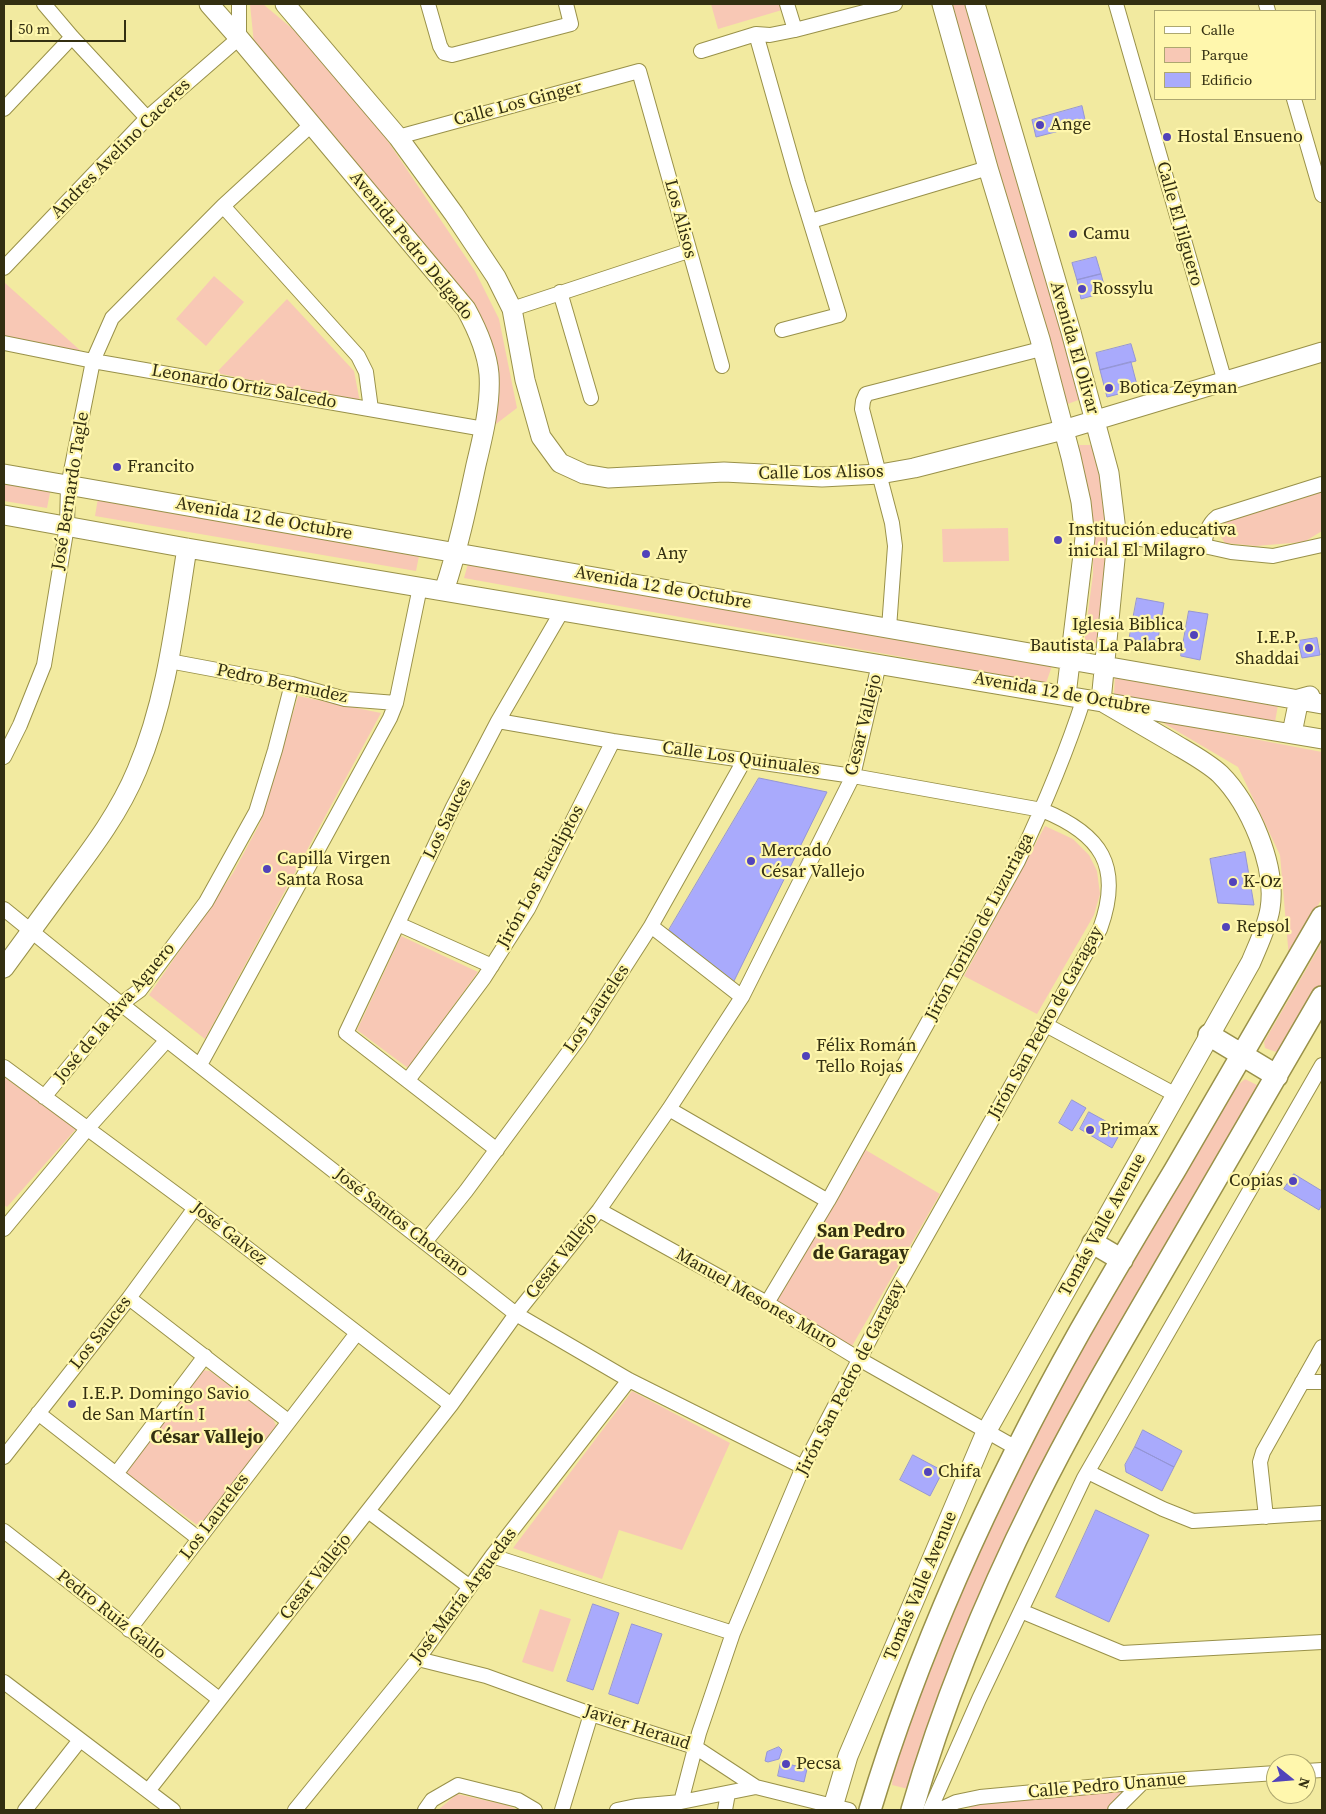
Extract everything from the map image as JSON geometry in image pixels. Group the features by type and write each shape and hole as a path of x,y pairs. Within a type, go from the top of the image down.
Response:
{"main road":[{"name":"Avenida Pedro Delgado","path":"209,4 460,302 481,340 489,374 489,392 484,429 457,553 444,591"},
{"path":"285,4 398,137 454,214 496,277 512,309"},
{"name":"Avenida El Olivar","path":"942,4 1042,349 1081,502 1085,538 1066,695"},
{"name":"Avenida El Olivar","path":"975,4 1071,332 1109,473 1116,538 1105,665 1092,699"},
{"name":"Calle Los Alisos","path":"512,309 525,380 541,438 560,463 584,474 608,478 724,472 822,477 880,474 914,468 1095,421 1322,352"},
{"name":"Avenida 12 de Octubre","path":"4,474 1322,704"},
{"name":"Avenida 12 de Octubre","path":"4,515 187,548 1322,738"},
{"path":"4,968 98,841 137,770 155,723 166,680 187,548"},
{"path":"1292,733 1299,699 1322,693"},
{"name":"Tomás Valle Avenue","path":"838,1809 848,1756 986,1432 1251,962 1270,909 1272,881 1252,821 1239,796 1219,773 1193,755 1092,699"},
{"name":"Tomás Valle Avenue","path":"870,1810 923,1658 974,1539 1018,1449 1080,1331 1322,917"},
{"path":"912,1810 935,1736 961,1666 1006,1561 1037,1497 1099,1381 1322,997"},
{"path":"1209,1035 1276,1076"},
{"path":"1093,1243 1122,1260"}],"street":[{"path":"44,4 147,118"},
{"path":"239,4 239,38"},
{"path":"428,4 440,46 444,53 452,55 571,24 566,4"},
{"path":"787,4 795,30"},
{"path":"700,51 756,34 770,35 795,30 895,4"},
{"name":"Calle El Jilguero","path":"1116,4 1132,65 1225,382"},
{"path":"756,34 839,315 782,330"},
{"path":"4,109 72,37"},
{"name":"Andres Avelino Caceres","path":"4,268 147,118 239,38"},
{"name":"Calle Los Ginger","path":"398,137 639,71"},
{"name":"Los Alisos","path":"639,71 688,251 722,366"},
{"path":"1294,100 1322,195"},
{"name":"José Bernardo Tagle","path":"4,756 20,725 44,665 67,526 68,486 93,362 112,318 223,206 311,125"},
{"path":"811,221 988,168"},
{"path":"223,206 358,356 366,372 371,409"},
{"path":"512,309 688,251"},
{"path":"560,292 591,398"},
{"name":"Leonardo Ortiz Salcedo","path":"4,343 93,362 484,429"},
{"path":"889,628 895,546 892,523 862,410 862,401 866,394 1042,349"},
{"path":"1204,546 1207,530 1211,522 1217,517 1322,484"},
{"path":"1116,538 1204,546 1231,552 1274,556 1322,545"},
{"path":"200,1065 386,726 396,703 420,587"},
{"name":"Los Sauces","path":"408,1080 346,1033 453,807 498,721 562,610"},
{"name":"Pedro Bermudez","path":"169,661 292,684 345,699 396,703"},
{"name":"Cesar Vallejo","path":"148,1791 451,1405 516,1314 599,1210 669,1109 742,997 853,776 879,664"},
{"name":"José de la Riva Aguero","path":"44,1098 121,1004 140,990 206,902 256,812 275,750 292,684"},
{"name":"Jirón Toribio de Luzuriaga","path":"767,1303 828,1201 1018,861 1042,810 1075,727 1092,699"},
{"name":"Calle Los Quinuales","path":"498,721 613,741 853,776 1042,810"},
{"name":"Jirón Los Eucaliptos","path":"408,1080 492,966 528,909 613,741"},
{"name":"Los Laureles","path":"425,1242 497,1150 579,1038 651,926 745,759"},
{"name":"Jirón San Pedro de Garagay","path":"680,1802 695,1747 733,1633 803,1467 894,1293 1100,929 1108,909 1110,887 1107,866 1099,849 1070,823 1042,810"},
{"name":"José Santos Chocano","path":"4,909 121,1004 516,1314 629,1380 803,1467"},
{"path":"398,924 492,966"},
{"path":"651,926 742,997"},
{"path":"1046,1025 1176,1095"},
{"path":"4,1229 88,1128 167,1040"},
{"path":"936,1810 1021,1610 1088,1472 1322,1065"},
{"name":"José Galvez","path":"4,1067 195,1208 451,1405"},
{"path":"408,1080 497,1150"},
{"path":"669,1109 828,1201"},
{"name":"Los Sauces","path":"4,1457 130,1298 195,1208"},
{"name":"Manuel Mesones Muro","path":"599,1210 767,1303 859,1359 1018,1449"},
{"path":"130,1298 288,1421"},
{"name":"Los Laureles","path":"129,1630 356,1333"},
{"path":"1266,1517 1260,1462 1262,1452 1322,1347"},
{"path":"116,1474 205,1356"},
{"name":"José María Arguedas","path":"295,1810 418,1659 492,1556 629,1380"},
{"path":"1302,1382 1322,1382"},
{"path":"38,1413 198,1538"},
{"path":"1088,1472 1163,1509 1193,1521 1322,1513"},
{"path":"368,1511 470,1587"},
{"name":"Pedro Ruiz Gallo","path":"4,1531 219,1700"},
{"path":"492,1556 733,1633"},
{"path":"1021,1610 1122,1653 1322,1642"},
{"name":"Javier Heraud","path":"418,1659 486,1676 591,1714 695,1747 756,1787 838,1809"},
{"path":"4,1682 172,1810"},
{"path":"562,1810 591,1714"},
{"path":"26,1810 80,1740"},
{"name":"Calle Pedro Unanue","path":"936,1810 956,1802 980,1797 1143,1782 1266,1774"},
{"path":"1115,1810 1143,1782"},
{"path":"425,1810 432,1800 458,1785 518,1800 535,1810"},
{"path":"617,1810 680,1802 756,1787"},
{"path":"725,1810 728,1792"}],"green space":[{"path":"250,4 263,4 307,41 365,107 475,271 499,319 517,408 492,427 475,311 254,44"},
{"path":"711,4 780,4 782,10 718,29"},
{"path":"952,4 970,4 1081,399 1065,405"},
{"path":"214,276 244,302 206,346 176,319"},
{"path":"5,283 82,352 4,336"},
{"path":"287,299 354,371 360,402 216,373"},
{"path":"1076,445 1097,445 1111,548 1102,643 1084,643 1093,574 1093,524"},
{"path":"4,475 52,483 47,508 4,501"},
{"path":"1322,491 1322,531 1304,542 1256,546 1225,543 1216,530 1229,520"},
{"path":"99,492 420,551 416,571 95,516"},
{"path":"1008,528 1009,561 943,562 942,529"},
{"path":"469,560 1052,666 1046,683 464,578"},
{"path":"1115,676 1278,705 1275,722 1114,694"},
{"path":"298,696 381,713 205,1039 149,995 233,873 260,823"},
{"path":"1160,721 1322,752 1322,898 1289,958 1280,855 1238,767"},
{"path":"1045,826 1073,839 1089,855 1097,871 1100,894 1094,915 1037,1014 964,976"},
{"path":"401,936 478,972 408,1068 357,1030"},
{"path":"1322,942 1322,985 1285,1047 1276,1052 1265,1048 1264,1042"},
{"path":"4,1077 76,1129 7,1207 4,1205"},
{"path":"1245,1079 1257,1085 1258,1091 1065,1431 908,1789 892,1785 893,1773 903,1739 989,1526 1052,1399 1238,1085"},
{"path":"864,1149 940,1194 852,1346 776,1302"},
{"path":"202,1370 210,1371 273,1419 278,1430 200,1527 126,1473 125,1465"},
{"path":"632,1391 730,1443 682,1550 619,1530 602,1579 513,1548"},
{"path":"540,1609 571,1619 553,1672 522,1662"},
{"path":"1131,1786 1110,1810 974,1810 961,1804"},
{"path":"457,1794 506,1805 518,1810 438,1810"}],"building":[{"path":"1082,106 1086,124 1036,137 1032,120"},
{"path":"1096,257 1101,274 1077,280 1072,263"},
{"path":"1101,274 1106,292 1081,299 1077,280"},
{"path":"1131,344 1136,361 1100,370 1096,353"},
{"path":"1131,362 1138,389 1107,397 1100,370"},
{"path":"1137,598 1164,603 1156,651 1128,646"},
{"name":"Iglesia Biblica Bautista La Palabra","path":"1189,611 1208,614 1200,660 1181,656"},
{"name":"I.E.P. Shaddai","path":"1317,638 1320,655 1302,658 1298,641"},
{"name":"Mercado César Vallejo","path":"759,778 827,792 733,983 669,930"},
{"name":"K-Oz","path":"1245,852 1254,905 1218,903 1210,859"},
{"path":"1072,1100 1086,1108 1072,1131 1059,1123"},
{"path":"1089,1112 1122,1130 1112,1148 1080,1129"},
{"path":"1294,1174 1322,1191 1322,1204 1319,1210 1284,1189"},
{"path":"1143,1430 1182,1451 1174,1467 1135,1447"},
{"path":"1135,1447 1174,1467 1162,1491 1126,1472 1125,1465"},
{"path":"913,1455 943,1471 930,1496 900,1480"},
{"path":"1096,1510 1149,1535 1109,1622 1056,1597"},
{"path":"593,1604 619,1613 593,1690 567,1681"},
{"path":"632,1624 662,1634 638,1704 609,1694"},
{"path":"779,1747 782,1750 779,1759 765,1761 767,1752"},
{"path":"781,1762 807,1769 804,1782 778,1776"}],"place":[{"name":"Ange","path":"1040,125"},
{"name":"Hostal Ensueno","path":"1167,137"},
{"name":"Camu","path":"1073,234"},
{"name":"Rossylu","path":"1082,289"},
{"name":"Botica Zeyman","path":"1109,388"},
{"name":"Francito","path":"117,467"},
{"name":"Institución educativa inicial El Milagro","path":"1058,540"},
{"name":"Any","path":"646,554"},
{"name":"Iglesia Biblica Bautista La Palabra","path":"1194,635"},
{"name":"I.E.P. Shaddai","path":"1309,648"},
{"name":"Mercado César Vallejo","path":"751,861"},
{"name":"Capilla Virgen Santa Rosa","path":"267,869"},
{"name":"K-Oz","path":"1233,882"},
{"name":"Repsol","path":"1226,927"},
{"name":"Félix Román Tello Rojas","path":"806,1056"},
{"name":"Primax","path":"1090,1130"},
{"name":"Copias","path":"1293,1181"},
{"name":"I.E.P. Domingo Savio de San Martín I","path":"72,1404"},
{"name":"Chifa","path":"928,1472"},
{"name":"Pecsa","path":"786,1764"}],"district":[{"name":"San Pedro de Garagay","path":"861,1243"},
{"name":"César Vallejo","path":"207,1438"}]}
